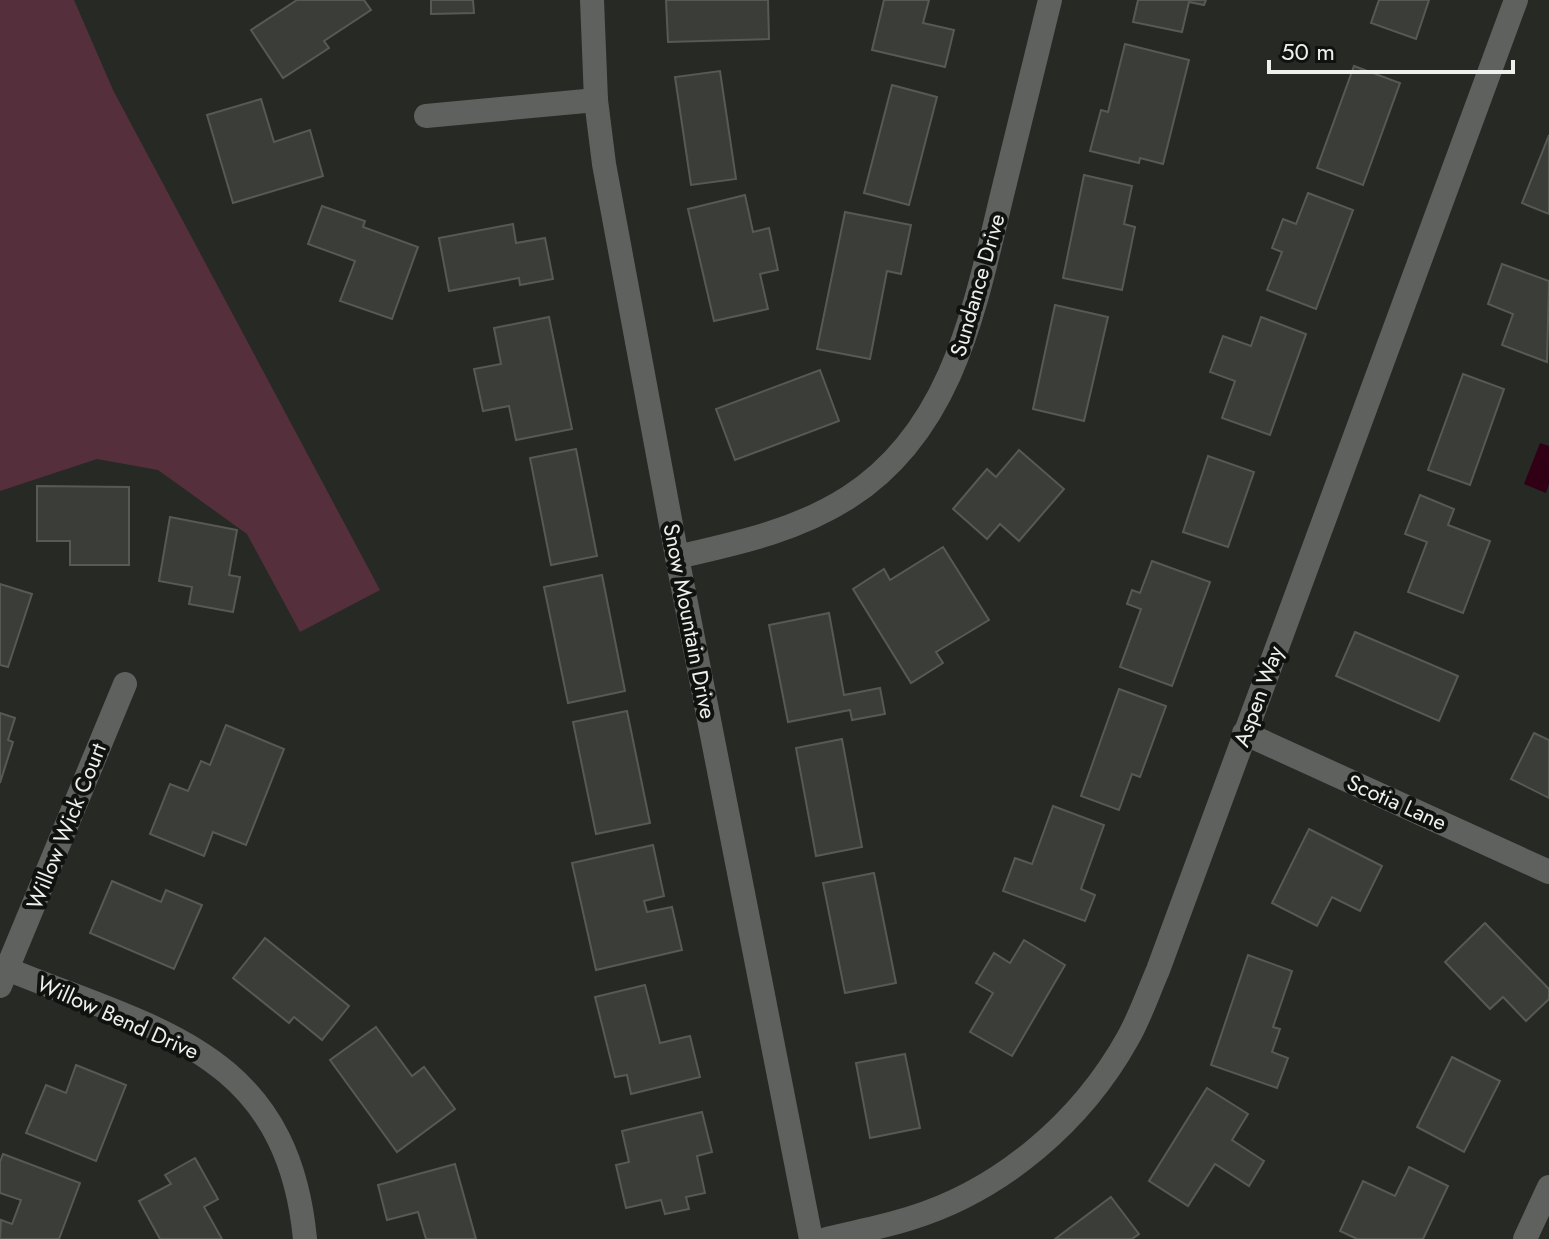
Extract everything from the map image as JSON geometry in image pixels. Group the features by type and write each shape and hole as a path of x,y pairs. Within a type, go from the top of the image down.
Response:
{"street":[{"name":"Snow Mountain Drive","path":"592,0 596,100 604,164 677,557 811,1239"},
{"name":"Sundance Drive","path":"677,557 764,537 809,519 850,496 886,467 923,423 949,380 973,312 1050,0"},
{"name":"Aspen Way","path":"827,1239 913,1218 979,1189 1036,1151 1087,1099 1128,1038 1158,970 1516,0"},
{"path":"426,116 596,100"},
{"name":"Willow Wick Court","path":"4,977 125,684"},
{"name":"Scotia Lane","path":"1244,733 1549,872"},
{"name":"Willow Bend Drive","path":"4,977 170,1035 218,1063 258,1104 284,1150 299,1195 305,1239"},
{"path":"1525,1239 1549,1187"}],"shaded area":[{"path":"0,0 74,0 113,90 380,590 300,632 247,534 158,470 97,459 0,491"},
{"path":"1540,443 1549,446 1549,484 1546,493 1524,484"}],"building":[{"path":"297,0 364,0 371,10 324,41 329,48 283,78 251,30"},
{"path":"431,0 473,0 474,13 431,14"},
{"path":"666,0 768,0 769,39 668,42"},
{"path":"884,0 929,0 923,23 954,30 945,67 872,50"},
{"path":"1138,0 1206,0 1204,5 1189,2 1182,32 1133,22"},
{"path":"1379,0 1429,0 1416,39 1371,23"},
{"path":"1125,44 1189,60 1163,164 1140,158 1139,163 1090,151 1101,110 1108,112"},
{"path":"1354,66 1400,83 1363,185 1317,168"},
{"path":"720,71 736,179 691,185 675,77"},
{"path":"892,85 937,97 909,205 864,193"},
{"path":"261,99 274,142 310,130 323,176 233,203 207,115"},
{"path":"1549,135 1549,214 1522,203"},
{"path":"1084,175 1132,186 1124,224 1135,227 1122,290 1063,278"},
{"path":"1308,193 1353,210 1316,309 1267,290 1282,252 1272,248 1283,219 1296,224"},
{"path":"745,195 753,232 769,228 778,270 760,274 768,309 714,321 688,209"},
{"path":"322,206 365,221 363,227 418,247 392,319 340,301 355,261 308,244"},
{"path":"845,212 911,225 901,274 887,271 870,359 817,349"},
{"path":"513,224 516,243 545,238 553,279 520,285 519,278 449,291 439,238"},
{"path":"1502,264 1549,281 1547,362 1502,345 1513,314 1488,304"},
{"path":"1055,305 1108,317 1084,421 1033,409"},
{"path":"549,317 572,429 516,440 509,406 483,411 474,369 501,364 494,328"},
{"path":"1261,317 1306,334 1270,435 1222,418 1235,381 1210,372 1223,336 1251,346"},
{"path":"820,370 839,421 735,460 716,409"},
{"path":"1463,374 1504,389 1470,485 1428,470"},
{"path":"576,449 597,556 551,565 530,458"},
{"path":"1019,450 1064,489 1019,541 1000,524 987,539 953,509 987,469 996,477"},
{"path":"1208,456 1254,472 1228,547 1183,532"},
{"path":"37,486 129,487 129,565 70,565 70,541 37,541"},
{"path":"1420,495 1454,509 1448,525 1490,541 1463,613 1408,592 1427,542 1405,534"},
{"path":"170,517 237,530 229,575 240,577 233,612 189,604 192,587 159,581"},
{"path":"943,547 989,620 936,652 943,663 911,683 853,589 884,569 890,580"},
{"path":"1152,561 1210,582 1172,686 1120,667 1141,609 1127,604 1132,590 1140,593"},
{"path":"602,575 625,691 568,703 544,587"},
{"path":"0,584 32,594 8,667 0,665"},
{"path":"829,613 844,695 880,688 885,714 852,720 850,710 788,722 769,625"},
{"path":"1355,632 1458,676 1439,721 1336,676"},
{"path":"1119,689 1166,706 1140,777 1132,774 1119,810 1081,796"},
{"path":"627,711 650,823 596,834 573,722"},
{"path":"0,713 15,718 8,740 13,742 0,783"},
{"path":"226,725 284,749 246,845 213,832 204,856 150,834 170,784 188,791 201,761 210,765"},
{"path":"1534,733 1549,740 1549,798 1511,779"},
{"path":"842,739 862,847 816,856 796,748"},
{"path":"1053,806 1104,825 1081,889 1095,895 1085,921 1003,891 1015,858 1032,864"},
{"path":"1309,829 1382,866 1360,911 1332,897 1317,926 1272,903"},
{"path":"653,845 664,896 644,901 647,912 672,907 682,950 596,970 572,863"},
{"path":"874,873 896,983 845,993 823,883"},
{"path":"112,881 161,902 166,890 202,905 174,969 90,933"},
{"path":"1485,923 1549,989 1549,999 1526,1021 1503,997 1490,1009 1445,962"},
{"path":"265,938 349,1006 322,1040 294,1017 289,1023 233,978"},
{"path":"1024,940 1065,965 1012,1056 970,1032 993,993 976,983 994,953 1010,963"},
{"path":"1248,955 1292,971 1273,1027 1280,1029 1272,1052 1288,1058 1277,1088 1211,1065"},
{"path":"645,985 660,1043 690,1036 700,1077 631,1094 627,1075 615,1077 595,997"},
{"path":"376,1027 412,1076 424,1067 455,1109 397,1152 330,1060"},
{"path":"905,1054 920,1128 870,1138 856,1063"},
{"path":"1452,1057 1500,1081 1464,1152 1417,1127"},
{"path":"76,1065 126,1085 96,1161 26,1133 46,1085 66,1093"},
{"path":"1207,1088 1248,1114 1232,1140 1264,1161 1249,1186 1215,1164 1188,1206 1149,1181"},
{"path":"702,1112 712,1152 697,1156 705,1193 686,1197 689,1209 665,1214 661,1200 626,1208 616,1165 629,1162 622,1131"},
{"path":"3,1154 80,1183 59,1239 0,1239 1,1220 12,1224 21,1200 0,1193"},
{"path":"195,1158 218,1199 204,1207 222,1239 160,1239 139,1201 171,1184 165,1175"},
{"path":"455,1164 476,1239 426,1239 418,1212 387,1220 378,1185"},
{"path":"1409,1167 1448,1186 1423,1239 1357,1239 1340,1231 1363,1181 1395,1196"},
{"path":"1111,1197 1139,1234 1132,1239 1055,1239"}]}
